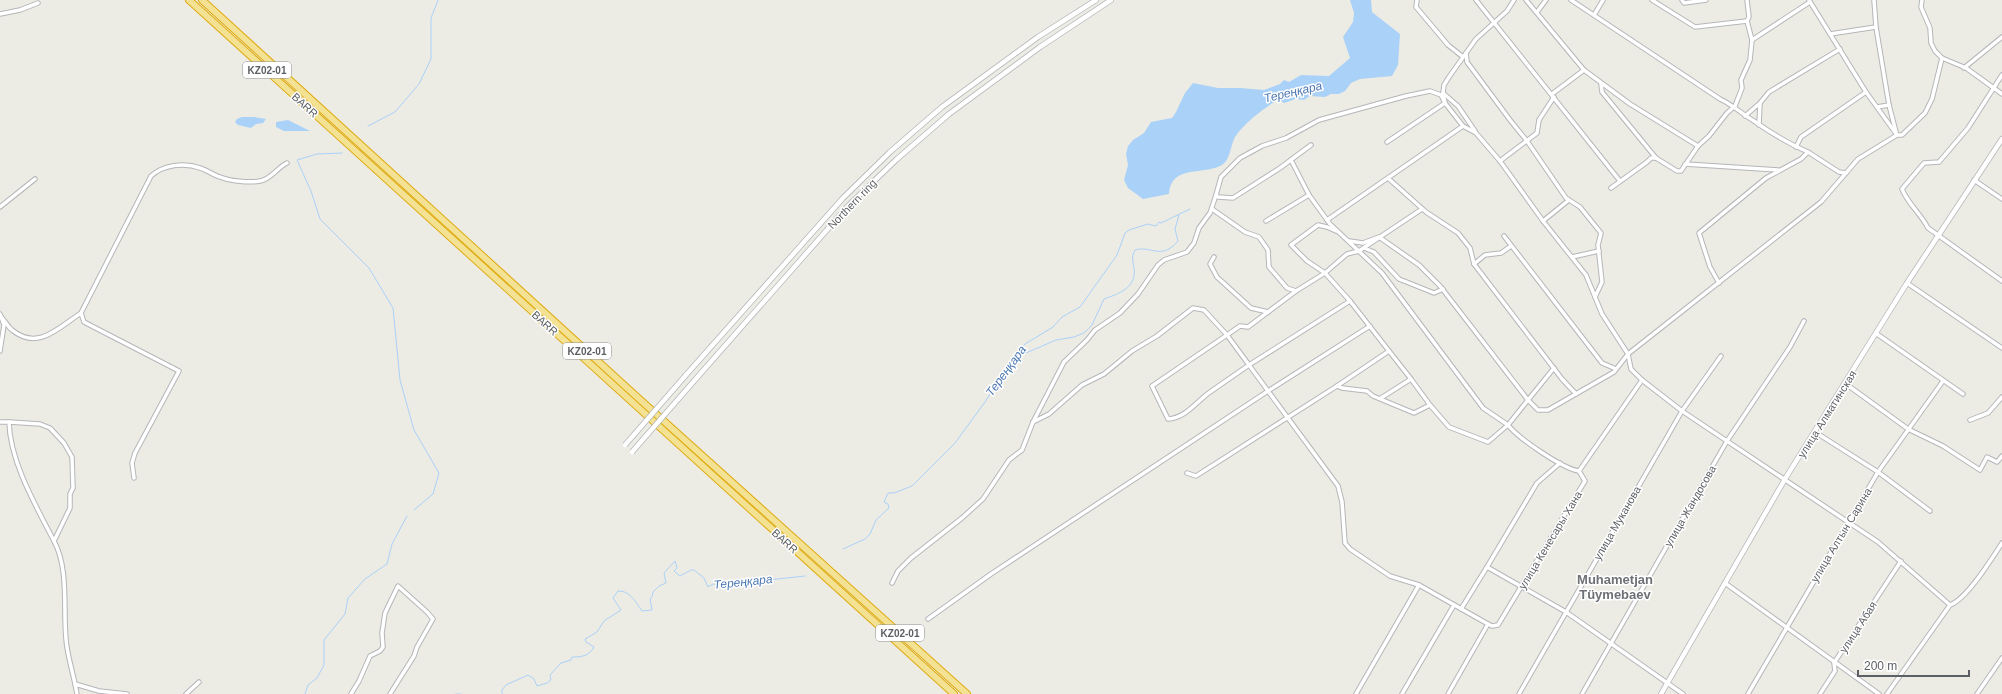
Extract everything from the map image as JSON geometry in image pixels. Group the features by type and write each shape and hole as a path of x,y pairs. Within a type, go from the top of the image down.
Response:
{"highway":[{"name":"BARR","path":"189,0 954,694"},
{"name":"BARR","path":"202,0 967,694"}],"street":[{"name":"Northern ring","path":"625,445 843,198 890,152 942,107 1038,38 1096,0"},
{"name":"Northern ring","path":"632,452 848,206 897,159 967,101 1040,47 1111,0"},
{"path":"1417,0 1416,7 1448,45 1462,58"},
{"path":"1476,0 1620,181"},
{"path":"1445,103 1443,93 1444,85 1466,52 1476,39 1495,22 1514,0"},
{"path":"1526,0 1584,70 1601,84 1698,146"},
{"path":"1537,12 1546,0"},
{"path":"1571,0 1720,100 1735,106 1745,116 1759,125 1796,147 1808,152 1839,172 1846,173"},
{"path":"1594,15 1603,0"},
{"path":"1652,0 1695,27 1747,21"},
{"path":"1682,0 1684,3 1706,0"},
{"path":"1601,84 1602,92 1656,158 1677,171 1681,170 1698,146 1709,136 1727,113 1735,106 1742,88 1741,80 1750,60 1752,40 1747,21 1749,17 1748,0"},
{"path":"1874,0 1876,28 1888,105 1897,135"},
{"path":"1922,0 1921,7 1930,28 1931,43 1942,58 1964,68 2002,94"},
{"path":"1752,40 1809,1 1866,92 1897,135"},
{"path":"0,14 20,10 38,3"},
{"path":"1830,34 1876,28"},
{"path":"1964,68 2002,37"},
{"path":"1745,116 1760,103 1769,92 1840,49"},
{"path":"1466,52 1467,62 1527,141 1569,200 1580,207 1601,233 1599,251 1602,282 1595,297"},
{"path":"1379,238 1419,265 1443,290 1528,400 1538,410 1548,410 1616,369 1628,354 1821,202 1858,159 1897,135 1902,135 1925,113 1932,99 1942,58"},
{"path":"1500,161 1537,133 1539,120 1553,96 1584,70"},
{"path":"2002,75 1992,87 1968,128 1939,162 1924,163 1908,183 1902,187 1903,192 1913,208 1923,218 1928,228 2002,281"},
{"path":"892,583 898,572 911,558 962,518 983,499 1009,460 1022,450 1033,422 1064,362 1087,340 1095,330 1120,313 1138,294 1158,265 1164,260 1187,252 1194,243 1199,228 1212,209 1221,177 1240,158 1262,146 1286,138 1319,120 1386,103 1406,96 1430,91 1436,92 1440,95 1463,126 1476,133"},
{"path":"1796,147 1800,136 1866,92"},
{"path":"1443,93 1458,106 1476,133 1500,161 1543,221 1586,275 1602,314 1628,354 1631,369 1642,380 1682,411 1849,521 1901,561 1950,605"},
{"path":"1387,142 1445,103"},
{"path":"1759,125 1760,103"},
{"path":"1877,106 1888,105"},
{"path":"1327,220 1389,179 1463,126"},
{"name":"улица Алматинская","path":"1661,694 1785,479 1846,384 1907,283 2002,139"},
{"path":"1216,195 1218,197 1233,198 1311,145"},
{"path":"1719,283 1704,254 1699,233 1766,178 1801,159 1808,152"},
{"path":"1611,188 1651,158 1656,158"},
{"path":"1291,160 1309,195 1327,220 1382,273 1483,408 1508,425 1515,433 1560,463 1579,471 1642,380"},
{"path":"1,316 10,329 25,338 36,340 50,334 81,314 151,176 157,170 185,165 199,167 220,177 259,182 266,180 280,166 288,163"},
{"path":"1685,164 1779,170"},
{"path":"0,207 35,179"},
{"path":"1389,179 1422,209 1458,233 1470,248 1474,264 1554,368 1576,394"},
{"path":"1974,180 2002,199"},
{"path":"1266,221 1309,195"},
{"path":"1543,221 1569,200"},
{"path":"1212,209 1245,232 1259,237 1268,250 1270,267 1287,288 1296,291"},
{"path":"1350,301 1249,365 1208,393 1197,405 1174,418 1168,419 1152,386 1240,326 1248,327 1296,291 1325,272 1347,254 1364,248 1422,209"},
{"path":"1339,232 1318,225 1291,245 1308,261 1325,272 1350,301 1430,405 1449,427 1488,442 1508,425 1554,368"},
{"path":"1504,236 1602,363 1616,369"},
{"path":"1348,241 1362,243 1379,238"},
{"path":"1474,264 1485,256 1501,253 1512,246"},
{"path":"1364,248 1374,252 1399,279 1434,293 1443,290"},
{"path":"1572,257 1599,251"},
{"path":"1214,257 1210,264 1217,277 1251,308 1268,312"},
{"path":"1907,283 2002,348"},
{"path":"1033,422 1049,414 1082,385 1104,374 1132,351 1157,336 1193,308 1204,310 1227,335 1338,486 1342,502 1345,543 1350,549 1390,576 1418,585 1488,624 1448,694"},
{"path":"81,314 84,322 179,371 135,453 132,463 134,478"},
{"path":"0,351 4,325 1,316"},
{"name":"улица Жандосова","path":"1582,694 1727,441 1790,347 1804,321"},
{"path":"928,619 991,574 1268,391 1370,326"},
{"path":"1877,334 1962,394"},
{"path":"1188,473 1196,476 1389,351"},
{"name":"улица Муканова","path":"1518,694 1682,411 1721,356"},
{"path":"693,367 701,373"},
{"path":"1381,398 1411,379"},
{"name":"улица Алтын Сарина","path":"1748,694 1878,472 1942,381"},
{"path":"1846,384 1908,429 1943,446 1980,470 1987,457 1997,462 2002,456"},
{"path":"1337,386 1367,391 1374,396 1414,413 1430,405"},
{"path":"1970,420 1988,413 2002,397"},
{"path":"0,422 40,424 50,428 64,443 72,457 73,488 70,494 70,508 54,541"},
{"path":"9,422 11,443 18,464 37,509 60,551 66,640 77,694"},
{"path":"1815,432 1878,472 1930,511"},
{"path":"1461,609 1537,483 1560,463"},
{"name":"улица Кенесары Хана","path":"1488,624 1492,626 1498,625 1585,481 1579,471"},
{"path":"1887,694 1950,605 1963,595 1984,572 2002,543"},
{"name":"улица Абая","path":"1820,694 1834,671 1834,663 1901,561"},
{"path":"1487,567 1566,612 1683,694"},
{"path":"1725,584 1879,694"},
{"path":"1356,694 1418,585"},
{"path":"350,694 359,681 370,656 380,651 383,647 382,633 385,613 398,586 428,612 433,619 417,647 414,656 390,694"},
{"path":"1402,694 1454,604"},
{"path":"1977,694 2002,658"},
{"path":"186,694 199,682"},
{"path":"75,684 99,691 127,694"}],"water":[{"path":"1350,0 1371,0 1372,12 1400,34 1398,65 1392,76 1360,79 1351,83 1345,91 1325,97 1310,96 1304,100 1296,99 1284,103 1278,99 1255,116 1239,131 1233,141 1230,153 1224,164 1212,169 1188,172 1181,175 1175,179 1171,185 1169,194 1143,199 1128,188 1124,180 1128,165 1126,154 1128,146 1133,140 1144,133 1151,122 1172,118 1185,93 1193,83 1218,88 1264,90 1280,84 1284,80 1289,82 1301,75 1329,76 1350,58 1343,37 1353,22 1354,13"},
{"path":"242,117 266,119 263,123 256,124 251,128 238,125 235,122 237,119"},
{"path":"288,120 310,131 284,131 276,127 276,122"}],"waterway":[{"path":"368,126 395,112 419,84 431,59 431,18 438,0"},
{"path":"342,153 317,154 297,160 311,191 320,219 369,268 393,308 400,380 414,430 439,473 433,494 414,510"},
{"name":"Тереңқара","path":"843,549 865,539 870,534 876,520 889,508 888,504 884,502 888,493 894,493 912,486 955,443 985,402 1012,359 1025,344 1053,327 1062,317 1080,307 1117,255 1125,233 1129,230 1148,224 1156,226 1159,222 1161,223 1190,209"},
{"path":"1012,359 1056,340 1074,337 1084,333 1092,325 1104,299 1125,289 1133,281 1133,257 1135,250 1166,250 1178,241 1175,229 1179,215"},
{"path":"305,694 308,685 317,678 324,665 324,640 345,614 348,598 365,579 387,564 392,544 407,516"},
{"name":"Тереңқара","path":"502,694 502,690 506,685 528,675 534,679 537,686 547,683 551,680 550,675 561,663 571,660 572,657 582,656 590,652 594,647 586,642 585,639 597,632 604,621 621,610 613,598 618,591 626,592 635,600 642,611 652,610 650,599 653,592 659,586 666,583 664,573 675,561 677,568 674,571 680,576 694,570 704,578 708,587 713,584 722,585 805,576"},
{"name":"Тереңқара","path":"456,694 461,694"}],"district":[{"name":"Muhametjan Tüymebaev","path":"1615,586"}]}
